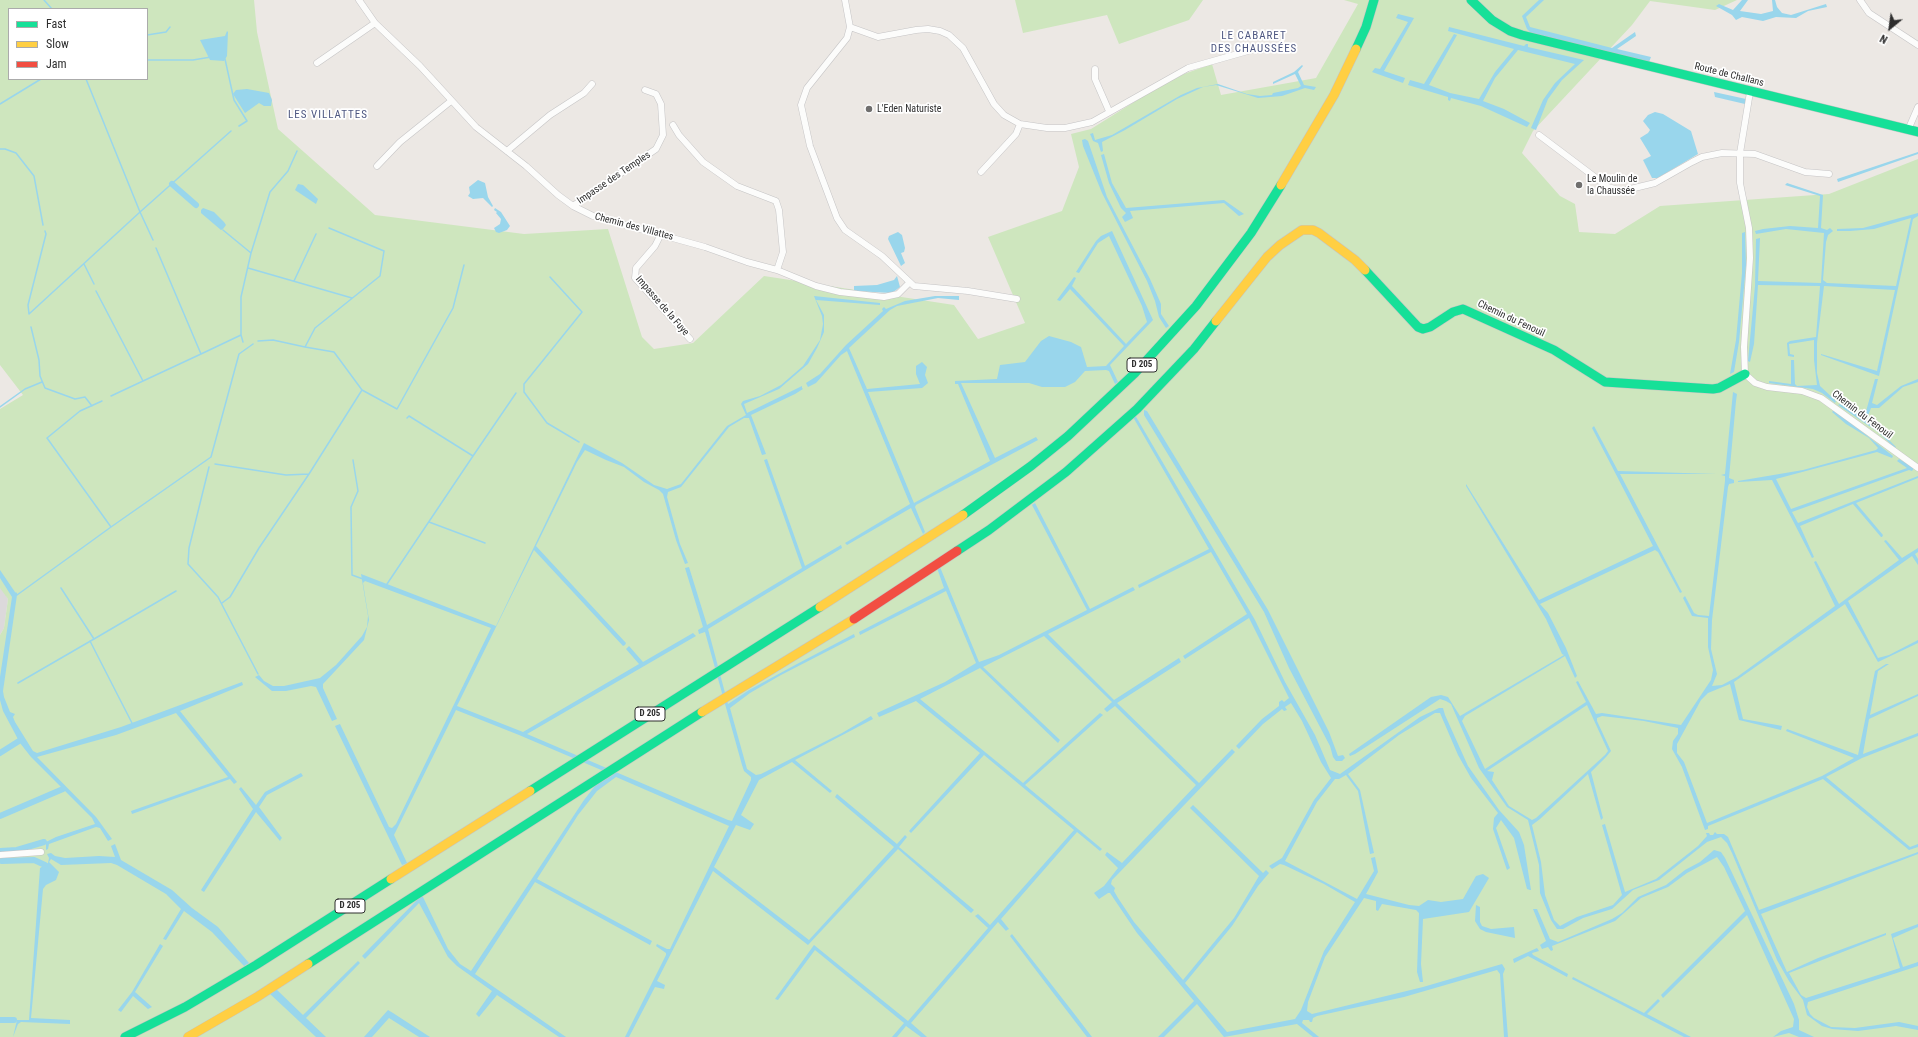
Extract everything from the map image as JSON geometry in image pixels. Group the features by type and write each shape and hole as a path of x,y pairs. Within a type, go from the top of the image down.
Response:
{"main road":[{"name":"D 205","path":"1366,27 1374,0"},
{"name":"D 205","path":"125,1037 225,985 908,552 995,494 1068,436 1135,373 1196,306 1261,220 1315,129 1380,0"},
{"name":"Route de Challans","path":"1471,0 1497,23 1510,31 1750,92 1918,132"},
{"name":"Route de Challans","path":"1480,0 1508,25 1534,38"},
{"name":"Chemin du Fenouil","path":"188,1037 257,997 729,696 857,617 989,530 1066,472 1141,405 1194,349 1267,257 1280,245 1302,230 1313,230 1355,260 1399,308 1420,328 1423,329 1430,327 1453,312 1463,309 1554,350 1605,382 1713,389 1719,388 1745,374"}],"street":[{"name":"Chemin des Villattes","path":"359,0 375,22 420,66 476,127 573,206 592,216 705,247 747,262 777,270 822,288 840,292 884,297 898,294 909,283"},
{"path":"845,0 849,12 850,27 847,38 805,92 801,104 804,125 826,194 837,218 845,230 882,256 909,283 914,286 968,291 1017,299"},
{"path":"1860,0 1869,14 1918,45"},
{"path":"317,63 375,22"},
{"path":"850,27 878,37 916,30 928,29 940,31 964,48 994,104 1004,115 1020,124 1047,128 1065,128 1092,122 1109,111 1188,68 1262,47"},
{"path":"1095,70 1095,79 1109,111"},
{"path":"507,151 550,115 584,93 592,84"},
{"name":"Impasse des Temples","path":"573,206 656,149 663,135 661,104 656,94 645,90"},
{"path":"1745,374 1744,347 1750,258 1748,228 1740,183 1740,153 1750,92"},
{"path":"378,166 400,142 451,101"},
{"path":"1908,130 1918,107"},
{"path":"981,172 1016,134 1020,124"},
{"path":"674,125 679,135 703,162 738,186 776,201 779,210 783,252 777,270"},
{"path":"1539,135 1608,187 1622,192 1655,184 1702,157 1722,153 1755,154 1805,172 1829,174"},
{"name":"Impasse de la Fuye","path":"661,234 655,246 636,268 635,278 690,339"},
{"name":"Chemin du Fenouil","path":"1745,374 1754,383 1802,391 1821,398 1918,468"},
{"path":"0,855 41,852"}],"shaded area":[{"path":"0,584 8,599 4,628 0,635"}],"green space":[{"path":"0,0 254,0 257,32 278,129 375,215 524,234 608,229 642,337 654,349 693,343 764,276 954,305 978,339 1025,323 988,237 1062,211 1079,167 1071,134 1091,129 1158,87 1184,74 1212,64 1221,95 1316,78 1358,4 1344,0 1737,0 1715,10 1650,1 1632,25 1533,131 1522,153 1560,196 1575,204 1579,232 1615,234 1660,206 1829,194 1918,159 1918,1037 0,1037 0,635 4,628 8,599 0,588 0,409 23,395 0,365"},
{"path":"1015,0 1203,0 1189,20 1119,44 1107,15 1023,33"}],"water":[{"path":"1539,0 1544,0 1526,17 1530,27 1612,48 1635,32 1636,36 1617,49 1651,57 1649,62 1531,33 1527,29 1522,16"},
{"path":"1742,0 1748,0 1740,11 1761,14 1773,11 1772,0 1775,0 1777,7 1782,13 1791,15 1826,4 1827,7 1808,11 1796,18 1776,17 1763,21 1742,17 1736,20 1732,15 1716,6 1719,4 1733,10"},
{"path":"1398,14 1414,18 1384,71 1405,78 1403,83 1372,72 1375,68 1380,69 1408,22 1396,18"},
{"path":"1449,27 1524,46 1528,44 1528,47 1584,60 1562,80 1548,99 1536,130 1531,128 1543,100 1555,83 1575,64 1518,50 1495,78 1483,101 1504,109 1530,123 1527,127 1481,106 1451,98 1450,101 1448,100 1448,97 1408,85 1410,80 1424,84 1454,34 1457,35 1429,85 1450,93 1479,99 1495,72 1514,49 1448,31"},
{"path":"227,31 227,56 224,61 210,60 200,40 225,36"},
{"path":"1302,65 1303,66 1298,72 1304,85 1316,87 1314,90 1305,88 1282,96 1258,98 1216,85 1203,87 1177,99 1102,142 1103,151 1101,152 1098,143 1093,141 1090,134 1093,133 1095,140 1112,135 1181,95 1197,88 1218,84 1247,94 1260,96 1272,95 1273,93 1298,88 1301,86 1295,74 1273,84 1273,82 1294,72"},
{"path":"247,89 269,93 272,100 271,106 264,106 259,103 245,113 233,94 236,90"},
{"path":"1714,92 1746,99 1745,104 1715,97"},
{"path":"1655,112 1663,114 1691,131 1698,154 1658,178 1652,178 1643,160 1651,156 1640,138 1650,130 1643,121 1648,115"},
{"path":"1085,139 1088,141 1107,197 1150,279 1161,304 1161,314 1169,326 1166,328 1159,317 1155,301 1147,281 1102,193 1083,146 1082,140"},
{"path":"1918,152 1918,154 1838,182 1837,179"},
{"path":"1104,154 1112,183 1126,208 1224,200 1244,214 1239,216 1224,203 1130,211 1133,218 1125,222 1122,217 1126,213 1121,208 1109,183 1101,155"},
{"path":"478,180 485,183 488,197 493,206 492,207 483,198 473,199 468,196 470,193 469,187"},
{"path":"1787,183 1823,195 1821,228 1827,230 1830,228 1833,231 1828,235 1826,242 1823,280 1827,283 1896,286 1911,218 1874,229 1837,231 1837,229 1863,228 1918,213 1918,216 1913,219 1879,376 1821,354 1877,371 1895,290 1824,286 1817,343 1817,373 1820,386 1836,401 1835,403 1822,393 1813,389 1769,383 1769,381 1791,384 1791,360 1794,360 1795,384 1797,386 1817,385 1814,360 1814,340 1789,344 1790,354 1794,355 1794,357 1788,356 1787,343 1790,341 1816,337 1820,286 1758,285 1754,344 1750,362 1748,361 1755,286 1756,239 1760,238 1758,281 1821,283 1824,233 1786,229 1756,234 1755,231 1763,229 1790,226 1818,228 1820,196 1785,185"},
{"path":"298,184 303,185 318,199 316,204 295,190"},
{"path":"203,208 214,212 224,222 226,225 223,229 221,230 201,213"},
{"path":"495,208 501,212 510,226 507,230 499,233 496,232 494,228 500,224 501,219 494,210"},
{"path":"1112,231 1153,320 1110,365 1118,382 1115,384 1109,371 1106,370 1085,371 1075,382 1065,387 1042,387 1029,383 961,383 995,458 1036,437 1038,440 916,505 915,507 925,532 923,534 911,508 847,545 845,543 910,504 847,351 841,355 816,383 808,387 806,383 820,374 846,345 883,311 882,309 884,307 886,309 905,301 935,296 959,296 959,300 938,298 897,306 890,310 849,348 867,389 920,384 916,374 916,366 922,362 927,367 925,375 928,383 922,388 868,392 914,503 990,461 958,384 955,384 955,381 997,379 1000,365 1025,362 1041,341 1049,336 1071,342 1081,347 1087,367 1106,366 1124,346 1070,289 1060,301 1057,300 1074,277 1076,278 1072,286 1126,344 1147,322 1142,306 1109,236 1098,243 1079,273 1076,272 1096,241 1101,236"},
{"path":"898,232 902,235 905,248 904,252 901,253 905,263 901,266 888,239 889,236"},
{"path":"1745,232 1746,265 1739,342 1734,372 1730,374 1736,340 1742,273 1742,233"},
{"path":"897,276 900,287 892,293 854,291 854,286 877,285 894,280"},
{"path":"814,296 880,303 880,305 816,300 824,315 824,332 817,348 808,364 779,389 744,404 747,413 802,386 803,389 795,394 751,415 766,454 762,455 749,418 744,418 729,427 681,487 668,492 667,497 680,544 688,563 685,564 676,540 663,494 659,490 644,482 624,467 585,450 577,462 536,546 626,643 625,645 623,646 534,550 457,706 523,732 639,664 626,649 629,646 643,662 693,633 696,636 527,734 732,821 751,777 744,771 742,765 705,632 699,634 698,630 703,627 685,568 689,567 707,625 802,568 764,460 767,459 805,566 841,545 842,548 708,629 728,704 749,690 797,664 854,634 855,637 781,675 750,693 730,708 747,769 756,775 761,774 842,733 871,716 873,719 795,760 832,791 830,793 792,762 759,780 741,815 754,824 750,830 736,825 714,867 809,940 894,847 835,797 837,794 897,844 905,835 907,837 899,847 974,910 971,913 898,849 808,945 713,871 657,981 665,985 664,989 655,987 629,1037 625,1037 666,955 666,953 656,946 657,944 670,949 729,826 616,777 597,791 578,815 537,879 652,941 650,945 535,882 475,974 566,1037 559,1037 497,995 479,1017 476,1014 492,991 457,966 448,957 419,903 365,959 362,956 422,895 448,949 460,964 471,971 584,800 595,786 613,775 456,710 394,835 407,863 402,865 335,726 340,724 389,827 392,828 396,824 491,628 365,581 363,583 369,620 364,640 323,684 323,688 337,719 332,721 316,687 311,686 286,691 272,691 255,677 259,675 264,681 273,686 284,686 320,678 336,665 362,636 367,627 368,616 361,574 496,626 584,443 622,463 654,485 667,489 681,484 727,426 746,415 741,404 743,401 760,396 781,385 803,366 820,340 823,324 822,316"},
{"path":"1875,379 1878,379 1872,403 1877,405 1901,386 1918,379 1918,382 1903,387 1879,408 1871,408 1866,421 1881,432 1896,447 1895,448 1878,432 1838,405 1840,404 1858,414 1865,415"},
{"path":"1733,392 1737,394 1729,478 1734,480 1734,483 1729,484 1728,487 1712,620 1711,649 1717,674 1712,686 1722,685 1737,677 1835,606 1814,562 1816,561 1839,604 1899,560 1884,541 1886,540 1902,558 1918,548 1918,552 1915,554 1918,559 1918,565 1912,556 1848,601 1878,658 1889,655 1918,640 1918,643 1878,662 1845,604 1734,682 1743,719 1782,726 1781,730 1739,720 1730,684 1708,693 1701,700 1677,744 1677,753 1684,762 1707,823 1822,776 1854,758 1786,731 1787,729 1858,755 1875,671 1886,664 1889,664 1878,671 1870,715 1918,694 1918,696 1869,719 1863,754 1918,733 1918,736 1862,758 1826,777 1910,847 1918,844 1918,847 1909,850 1823,779 1708,826 1708,829 1705,830 1682,767 1672,749 1673,741 1678,734 1678,728 1644,721 1602,716 1597,718 1597,721 1611,751 1591,772 1603,818 1601,820 1588,774 1532,825 1541,862 1545,895 1554,920 1560,926 1577,917 1613,905 1622,895 1602,825 1605,824 1625,892 1656,879 1698,846 1707,836 1706,833 1713,835 1715,832 1717,834 1724,834 1728,837 1759,910 1918,852 1918,854 1761,914 1787,972 1818,958 1886,933 1886,935 1789,973 1801,995 1806,998 1900,968 1891,934 1918,924 1918,927 1893,938 1903,967 1918,962 1918,966 1808,1002 1807,1007 1810,1014 1814,1018 1831,1027 1855,1028 1899,1022 1918,1026 1918,1030 1896,1026 1858,1031 1832,1029 1822,1026 1807,1015 1803,1000 1789,981 1777,960 1732,853 1727,843 1721,837 1707,842 1659,880 1633,890 1612,909 1583,918 1563,929 1557,929 1551,920 1540,893 1539,865 1528,820 1507,807 1479,768 1451,704 1446,701 1440,699 1355,754 1350,756 1349,754 1431,697 1441,695 1448,697 1460,716 1564,655 1562,654 1546,619 1466,484 1539,600 1653,546 1592,428 1594,426 1618,471 1717,474 1620,474 1682,592 1680,593 1658,552 1655,550 1540,604 1548,613 1566,648 1577,676 1575,678 1565,656 1465,716 1462,721 1485,769 1586,702 1576,682 1578,681 1596,714 1602,713 1681,725 1711,680 1713,670 1708,647 1708,618 1692,616 1683,598 1685,596 1694,613 1709,616 1725,481 1725,476 1721,475 1725,474","holes":["1587,705 1608,751 1536,818 1532,820 1509,806 1492,780 1494,772 1487,771"]},
{"path":"1144,410 1147,411 1268,610 1329,732 1338,756 1343,755 1345,758 1342,761 1336,761 1333,757 1330,746 1289,668 1264,612 1144,415"},
{"path":"1834,410 1893,456 1892,458 1877,452 1776,479 1791,509 1907,468 1897,461 1899,459 1914,468 1912,471 1909,470 1792,512 1798,523 1918,476 1918,478 1856,503 1883,535 1882,537 1853,504 1800,526 1814,557 1812,558 1772,480 1738,481 1803,470 1876,450 1878,448 1869,438 1846,424 1832,412"},
{"path":"1135,415 1255,620 1285,682 1315,735 1330,770 1340,774 1420,717 1439,708 1443,708 1468,766 1499,810 1519,832 1524,845 1531,890 1527,889 1514,838 1501,820 1496,828 1510,868 1507,870 1493,829 1494,818 1498,813 1471,778 1458,755 1440,713 1435,713 1399,735 1348,774 1360,790 1374,853 1370,854 1358,791 1346,775 1339,779 1335,779 1317,802 1285,861 1357,899 1374,871 1371,858 1375,857 1378,872 1366,894 1409,905 1419,906 1428,900 1441,902 1463,899 1476,876 1483,874 1489,878 1469,912 1423,919 1421,964 1423,982 1420,982 1417,972 1419,913 1416,910 1382,904 1378,911 1376,910 1376,901 1364,898 1325,957 1308,1002 1307,1011 1312,1014 1423,987 1502,964 1505,969 1503,974 1508,1037 1504,1037 1500,974 1497,970 1404,997 1317,1016 1313,1018 1312,1022 1309,1020 1303,1020 1302,1023 1319,1037 1313,1037 1297,1024 1224,1037 1197,1004 1164,1037 1158,1037 1194,1001 1137,933 1110,893 1099,899 1094,893 1104,886 1118,868 1105,855 1107,852 1122,863 1196,785 1115,706 1107,712 1104,709 1112,702 1044,636 983,667 1060,740 1058,743 980,668 920,699 1023,783 1100,713 1103,715 1025,785 1102,849 1100,851 1077,832 1001,919 1009,929 1006,931 998,922 911,1023 927,1037 921,1037 906,1026 897,1037 892,1037 904,1023 815,950 778,1000 775,999 814,945 908,1021 988,928 975,916 978,914 990,925 1074,830 984,755 911,833 909,831 980,753 916,701 879,717 877,713 945,682 976,663 946,591 860,635 859,632 944,588 937,568 940,567 979,662 999,655 1087,610 1032,505 1035,503 1090,609 1133,587 1135,590 1048,634 1114,700 1179,658 1181,662 1117,703 1199,783 1232,749 1235,752 1112,880 1111,884 1115,888 1114,891 1134,922 1183,980 1234,918 1259,876 1190,808 1193,805 1263,873 1266,870 1269,873 1258,886 1232,926 1185,983 1227,1032 1295,1019 1301,1010 1324,951 1355,902 1324,884 1284,865 1280,864 1272,869 1269,866 1282,858 1314,800 1331,778 1321,762 1302,721 1291,703 1285,707 1287,710 1284,711 1282,709 1263,724 1239,749 1236,746 1262,719 1279,706 1279,702 1282,700 1284,702 1289,698 1249,618 1185,659 1183,656 1247,614 1211,552 1139,588 1138,585 1209,549 1133,417"},
{"path":"0,570 17,595 3,691 4,697 10,712 15,714 13,717 15,722 33,751 37,753 121,727 242,682 243,685 180,711 237,782 234,784 230,779 132,814 131,811 228,777 176,713 116,735 37,757 96,817 112,839 108,841 100,828 96,827 49,844 48,849 46,850 46,842 56,837 95,824 92,818 31,757 20,743 3,711 0,700 0,677 12,597 0,578"},
{"path":"301,773 303,776 267,795 259,807 282,838 280,841 256,812 204,892 201,890 253,809 239,789 241,787 256,805 265,792"},
{"path":"115,844 121,860 172,890 192,908 218,927 249,963 244,966 212,932 184,911 166,940 163,939 181,909 166,894 117,865 111,863 61,865 51,859 49,862 59,872 56,880 46,885 43,889 31,1018 70,1020 70,1024 21,1022 18,1024 13,1037 17,1020 29,1020 40,868 48,863 49,858 47,854 51,853 55,856 65,858 99,856 115,857 111,846"},
{"path":"1714,850 1721,852 1725,858 1753,917 1794,1004 1799,1020 1799,1030 1814,1037 1799,1037 1789,1033 1773,1037 1781,1031 1793,1027 1794,1019 1747,915 1663,998 1661,995 1745,911 1724,867 1717,857 1687,873 1668,887 1641,898 1615,921 1552,946 1553,950 1551,951 1548,947 1542,949 1540,945 1546,941 1533,909 1537,909 1550,939 1558,942 1612,919 1622,913 1638,897 1666,885 1685,870 1700,862"},
{"path":"1476,905 1480,907 1480,922 1482,926 1491,929 1514,927 1515,938 1486,932 1480,929 1475,921"},
{"path":"1012,934 1092,1037 1087,1037 1010,936"},
{"path":"160,944 163,946 135,992 152,1007 148,1009 133,996 121,1012 118,1010 132,992"},
{"path":"1537,948 1539,951 1532,953 1533,955 1568,974 1567,977 1528,956 1514,963 1513,959"},
{"path":"358,961 360,963 306,1018 326,1037 316,1037 269,993 274,989 277,990 303,1015"},
{"path":"1573,977 1644,1013 1658,999 1660,1001 1647,1014 1691,1037 1684,1037 1572,979"},
{"path":"388,1010 430,1037 419,1037 389,1018 372,1037 364,1037"}],"waterway":[{"path":"44,0 51,8"},
{"path":"148,35 166,32 170,27"},
{"path":"148,60 193,60 211,57"},
{"path":"225,59 234,100 247,121 239,126"},
{"path":"0,104 39,80"},
{"path":"86,80 140,212 231,131"},
{"path":"0,149 5,149 16,153 34,176 43,225"},
{"path":"251,253 270,192 288,171 297,151"},
{"path":"172,184 196,205"},
{"path":"45,231 46,234 28,305 29,314 140,212 153,240"},
{"path":"258,341 273,340 305,347 315,328 380,276 384,251 329,228"},
{"path":"223,230 251,253 241,297 241,335"},
{"path":"294,281 316,234"},
{"path":"96,291 143,381 201,354 156,248"},
{"path":"84,264 94,284"},
{"path":"362,390 397,409 453,308 464,265"},
{"path":"248,268 352,298"},
{"path":"550,277 582,312 524,384 524,392 547,423 579,442"},
{"path":"31,327 39,360 40,376 45,388 75,399 85,397 92,406"},
{"path":"201,354 241,335 243,342"},
{"path":"102,401 80,411 47,438 111,527 211,457 239,354 253,344"},
{"path":"215,464 286,475 309,474 362,390 334,352 305,347"},
{"path":"111,396 143,381"},
{"path":"0,407 25,389 42,382"},
{"path":"473,456 516,393"},
{"path":"387,584 473,456 409,416 407,418"},
{"path":"353,460 358,491 351,507 352,575 363,579"},
{"path":"209,467 189,548 188,564 218,597 258,674"},
{"path":"222,603 230,597 259,548 309,474"},
{"path":"429,522 485,543"},
{"path":"16,593 17,595 111,527"},
{"path":"61,588 94,639 176,591"},
{"path":"18,683 94,639"},
{"path":"90,641 133,725"},
{"path":"0,753 19,741"},
{"path":"0,816 63,789"},
{"path":"0,851 17,850 44,842"},
{"path":"2,861 34,860 45,865"},
{"path":"0,1020 14,1020"}],"traffic: fast":[{"path":"1356,49 1366,27 1374,0"},
{"path":"1471,0 1492,20 1510,31 1522,35 1918,132"},
{"path":"963,515 1031,466 1068,436 1135,373 1196,306 1251,233 1281,185"},
{"path":"1365,270 1418,327 1423,329 1430,327 1453,312 1463,309 1554,350 1605,382 1713,389 1719,388 1745,374"},
{"path":"957,551 989,530 1066,472 1137,409 1194,349 1216,321"},
{"path":"530,791 820,607"},
{"path":"308,964 702,712"},
{"path":"125,1037 185,1007 256,965 391,879"}],"traffic: slow":[{"path":"1281,185 1334,95 1356,49"},
{"path":"1216,321 1267,257 1280,245 1302,230 1313,230 1319,233 1355,260 1365,270"},
{"path":"820,607 963,515"},
{"path":"702,712 854,619"},
{"path":"391,879 530,791"},
{"path":"188,1037 257,997 308,964"}],"traffic: jam":[{"path":"854,619 957,551"}],"place":[{"name":"L'Eden Naturiste","path":"869,109"},
{"name":"Le Moulin de la Chaussée","path":"1579,185"}],"district":[{"name":"LE CABARET DES CHAUSSÉES","path":"1254,42"},
{"name":"LES VILLATTES","path":"328,115"}]}
